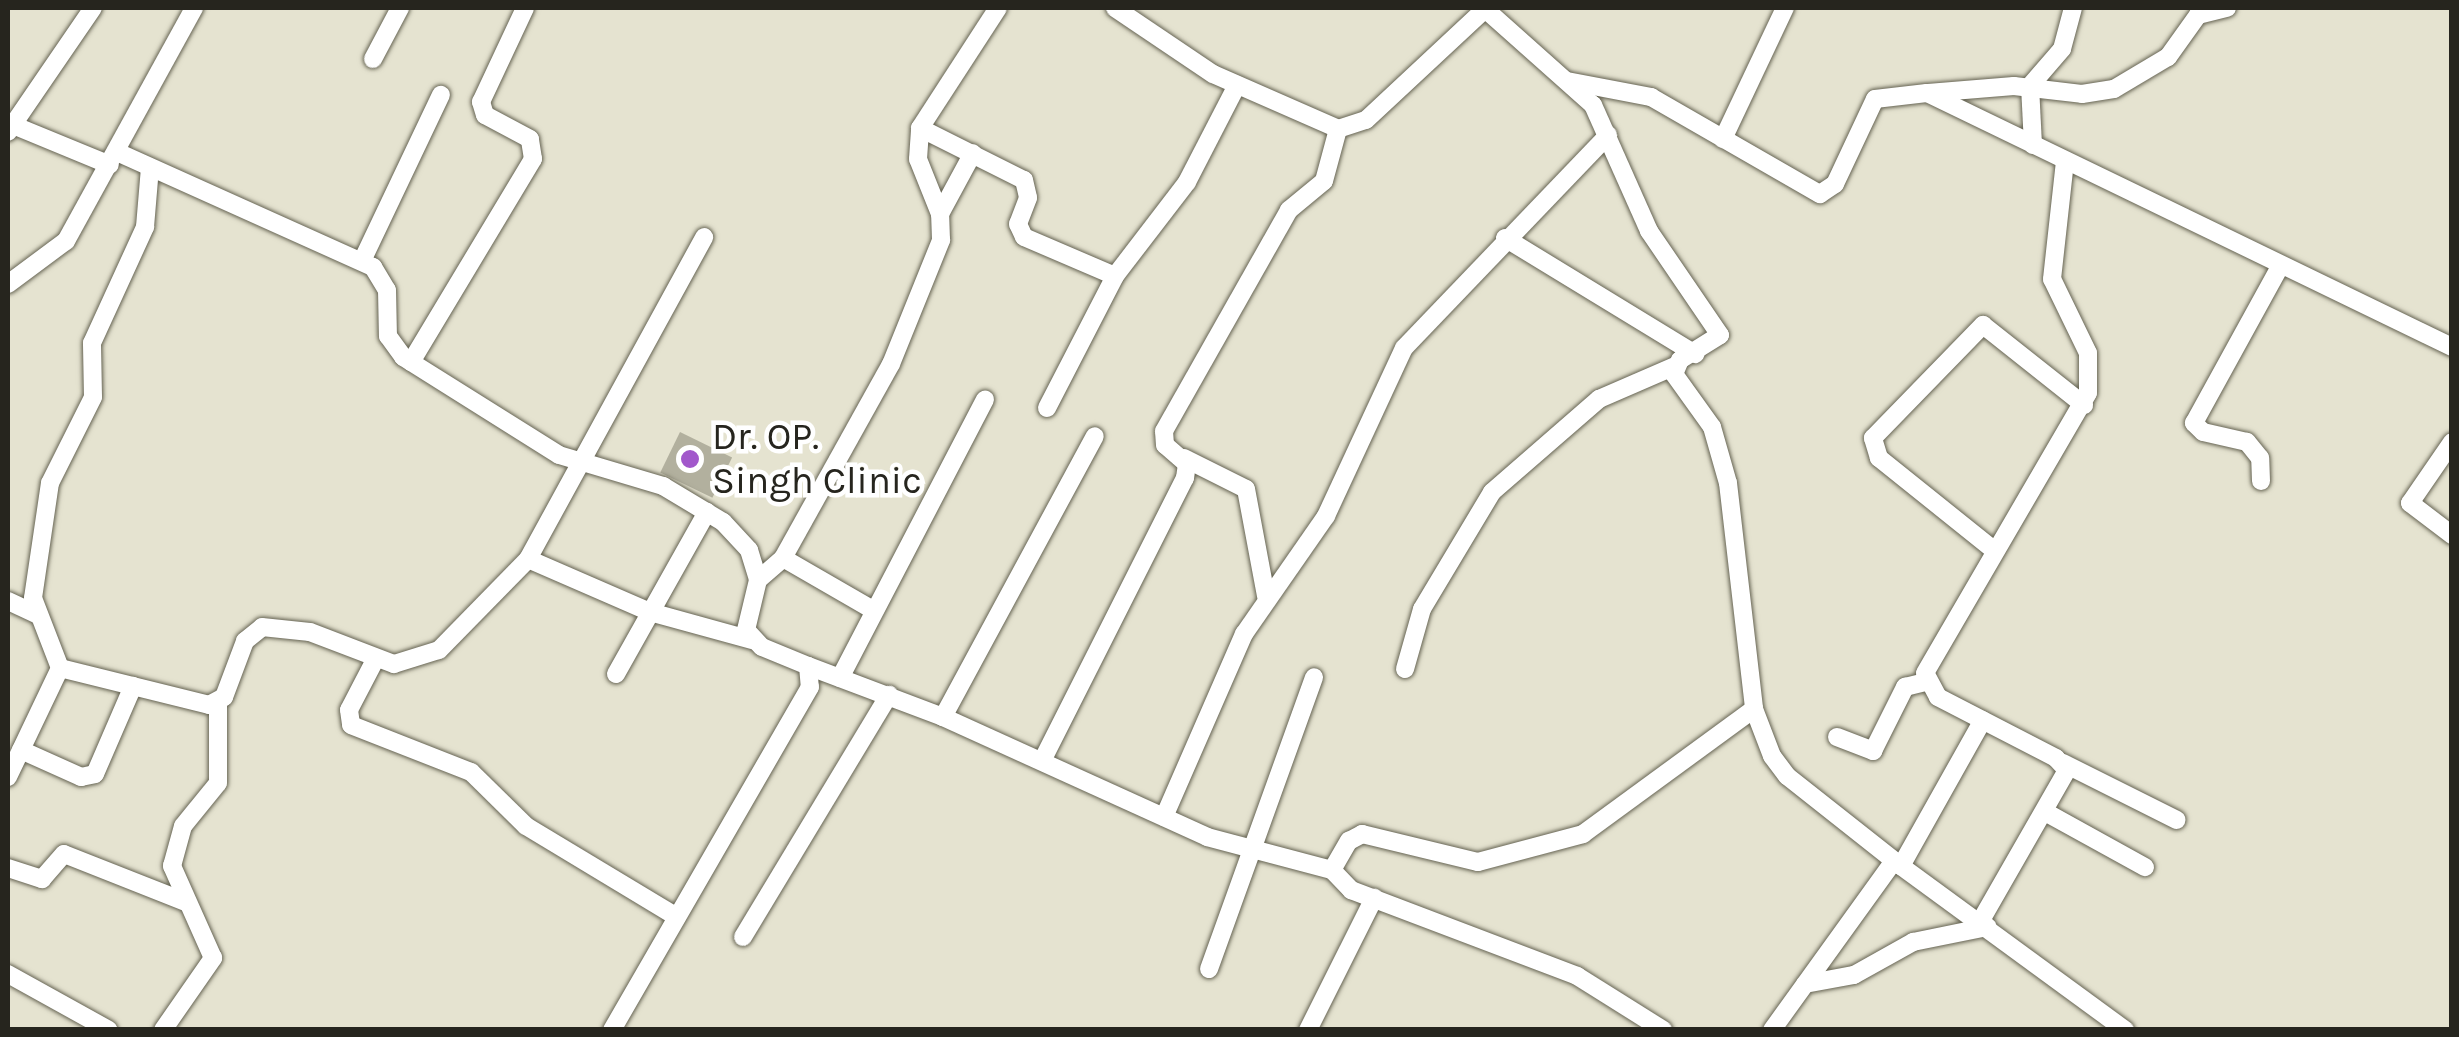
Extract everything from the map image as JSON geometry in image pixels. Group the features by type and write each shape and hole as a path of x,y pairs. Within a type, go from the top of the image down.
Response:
{"street":[{"path":"93,8 9,127 150,167 362,260 382,276 388,336 411,362 583,465 649,479 706,512 739,534 758,580"},
{"path":"8,284 42,265 66,242 194,8"},
{"path":"372,59 400,8"},
{"path":"411,362 532,158 530,139 485,115 480,102 524,8"},
{"path":"752,640 746,619 758,580 783,558 891,364 941,240 940,214 918,159 920,128 998,8"},
{"path":"1115,8 1237,85 1338,130 1366,120 1484,8 1594,105 1649,231 1720,335 1676,366 1599,398 1492,492 1422,609 1405,669"},
{"path":"1723,138 1785,8"},
{"path":"2033,144 2030,86 2062,49 2073,8"},
{"path":"1567,81 1634,90 1820,194 1835,184 1875,98 1891,92 2030,86 2082,94 2114,90 2168,57 2198,15 2228,8"},
{"path":"1047,408 1115,276 1187,182 1237,85"},
{"path":"1927,93 2452,346"},
{"path":"362,260 441,95"},
{"path":"920,128 1024,180 1028,198 1018,224 1024,237 1115,276"},
{"path":"1266,596 1246,490 1165,445 1167,424 1289,210 1324,180 1338,130"},
{"path":"1164,817 1266,596 1326,516 1404,348 1504,238 1608,135"},
{"path":"940,214 973,153"},
{"path":"1925,682 1930,658 2084,404 2091,382 2088,353 2052,280 2065,160"},
{"path":"8,778 60,668 33,598 52,473 93,397 92,343 145,227 150,167"},
{"path":"163,1030 213,958 173,875 173,854 183,826 218,783 218,704 244,641 262,627 310,632 375,660 411,663 439,650 528,559 583,465 704,237"},
{"path":"1504,238 1694,354"},
{"path":"2260,482 2260,458 2247,442 2203,432 2194,424 2281,265"},
{"path":"1996,551 1879,458 1873,438 1984,325 2084,404"},
{"path":"1676,366 1677,380 1712,428 1734,507 1754,710 1787,776 1898,864 2125,1030"},
{"path":"840,678 985,399"},
{"path":"942,717 1096,436"},
{"path":"2452,442 2410,503 2452,534"},
{"path":"1042,761 1177,496 1187,471 1184,458"},
{"path":"616,674 706,512"},
{"path":"783,558 873,610"},
{"path":"528,559 650,612 752,640 808,666 888,695 1164,817 1254,851 1332,870 1342,884 1374,898 1560,968 1663,1030"},
{"path":"8,602 36,614"},
{"path":"375,660 348,710 351,725 471,772 526,826 677,918"},
{"path":"612,1030 810,688 808,666"},
{"path":"60,668 218,704"},
{"path":"1209,969 1314,677"},
{"path":"1837,738 1873,751 1909,682 1925,682 1938,696 2177,820"},
{"path":"21,750 81,777 94,774 133,686"},
{"path":"743,937 888,695"},
{"path":"1332,870 1349,841 1362,834 1478,862 1584,834 1754,710"},
{"path":"1772,1030 1898,864 1983,720"},
{"path":"1805,984 1862,972 1913,942 1984,924 2065,779 2064,763"},
{"path":"2046,814 2145,868"},
{"path":"8,868 42,879 64,854 186,902"},
{"path":"1308,1030 1374,898"},
{"path":"8,974 108,1030"}],"building":[{"path":"680,432 732,457 712,498 660,472"}],"place":[{"name":"Dr. OP. Singh Clinic","path":"690,459"}]}
